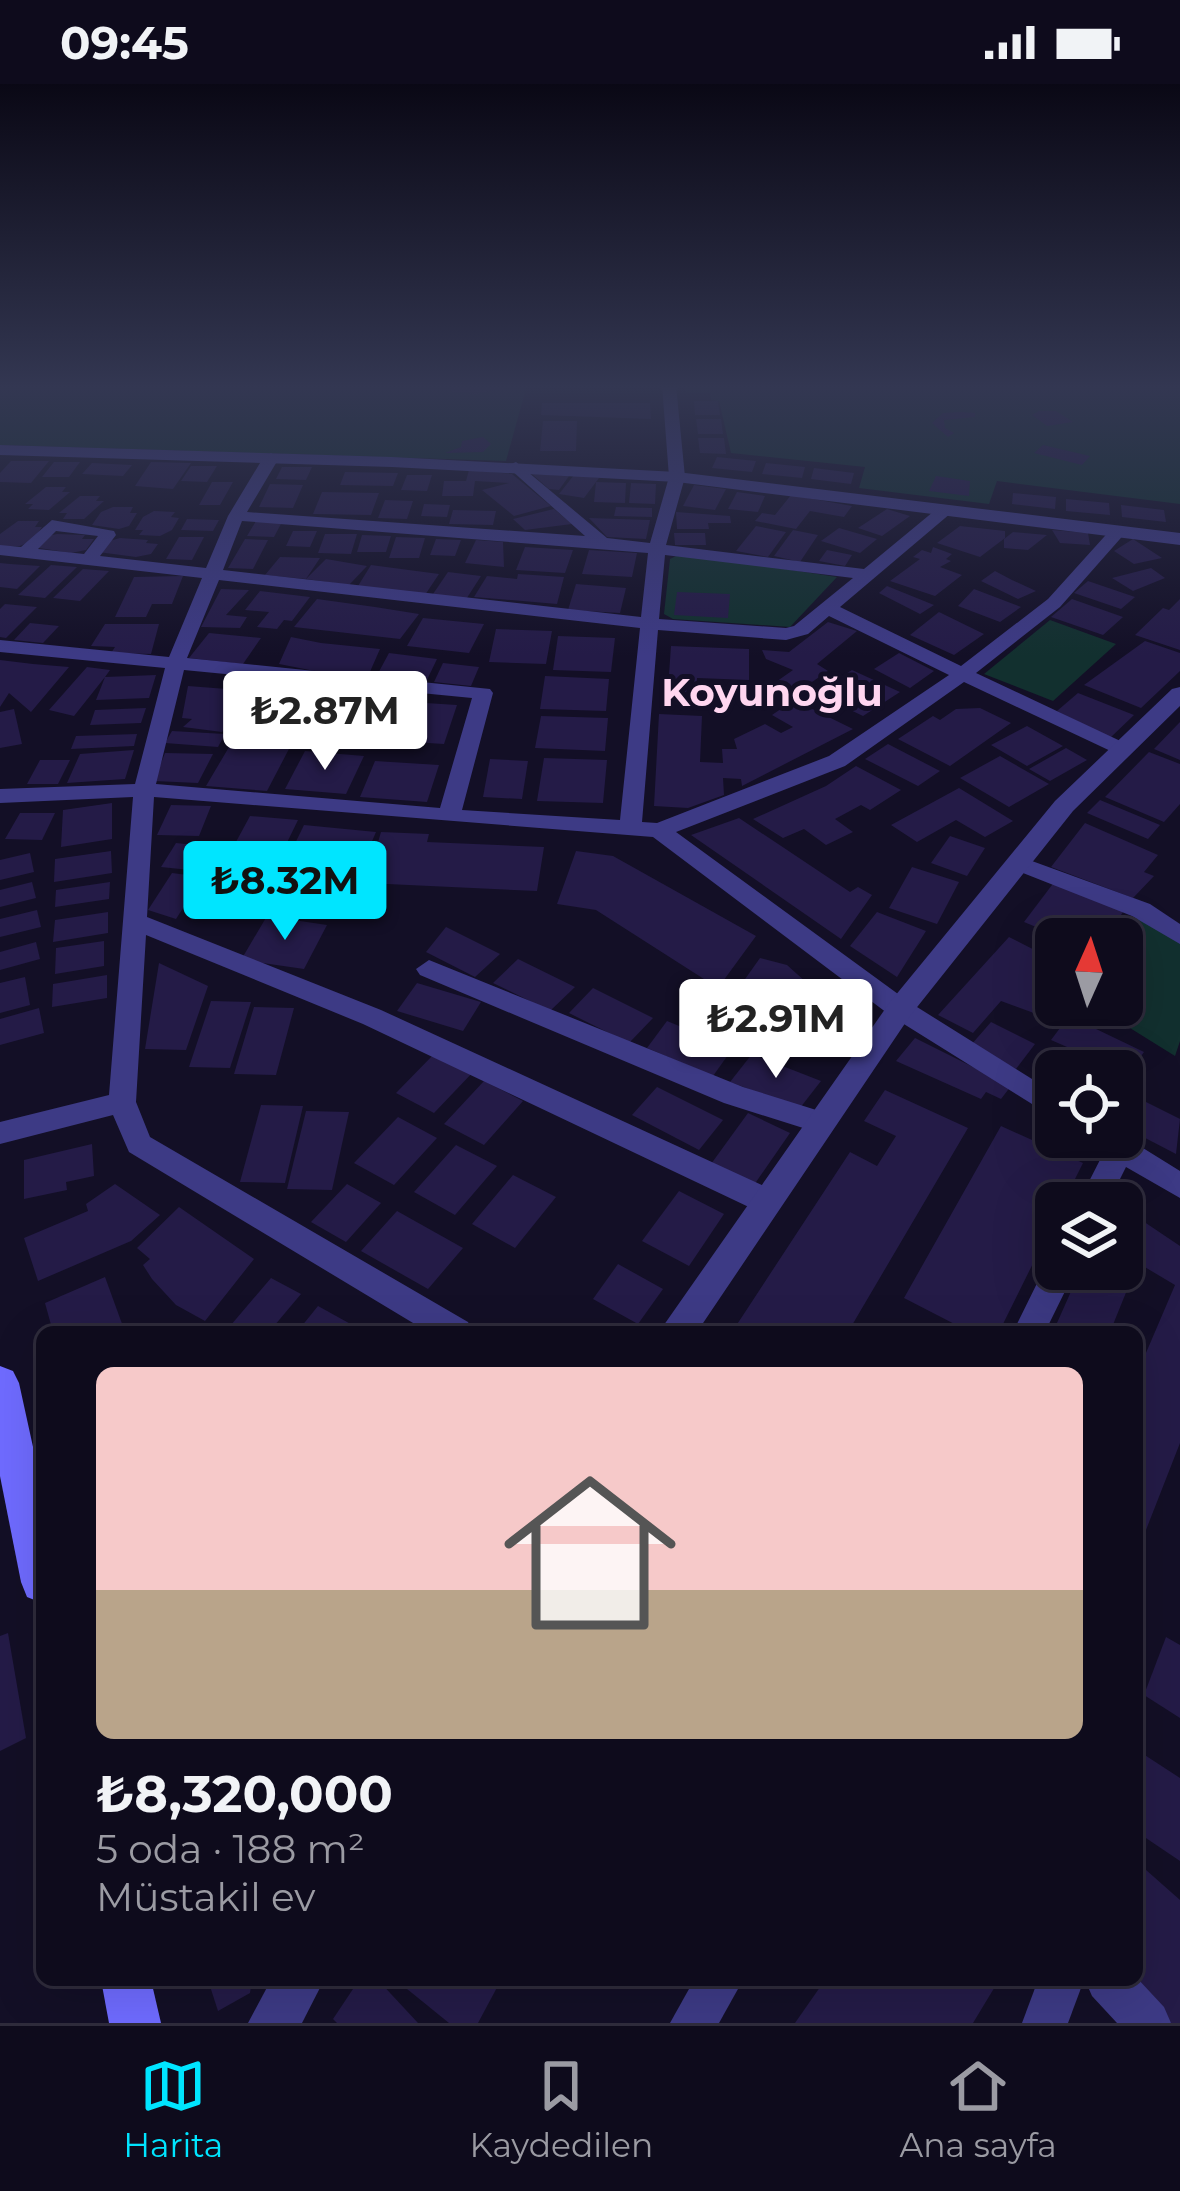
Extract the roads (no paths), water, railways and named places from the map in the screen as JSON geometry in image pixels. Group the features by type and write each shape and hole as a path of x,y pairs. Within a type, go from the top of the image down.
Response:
{"main road":[{"path":"0,1383 36,1554"},
{"path":"127,1986 135,2023"}],"street":[{"path":"260,475 236,516 176,664 144,790 122,1102 139,1144 447,1326"},
{"path":"526,475 602,542"},
{"path":"653,475 1180,539"},
{"path":"630,828 657,546 677,477"},
{"path":"0,550 650,625 786,634 801,631 945,510"},
{"path":"236,516 657,546 866,574"},
{"path":"26,552 52,525 104,532 108,535 89,559"},
{"path":"0,796 144,790 659,830 837,761 963,674 1054,603 1119,531"},
{"path":"825,607 1124,750"},
{"path":"0,646 483,694 448,817"},
{"path":"681,1326 900,1009 1021,865 1064,806 1180,694"},
{"path":"659,830 900,1009 1035,1095"},
{"path":"1021,865 1141,910 1180,936"},
{"path":"134,921 372,1017 764,1200"},
{"path":"430,969 734,1095 819,1122"},
{"path":"0,1133 122,1102"},
{"path":"1136,1158 1180,1186"},
{"path":"1033,1326 1050,1290"},
{"path":"274,2023 296,1986"},
{"path":"693,2023 716,1986"},
{"path":"1046,2023 1059,1986"},
{"path":"1114,1986 1148,2023"}],"district":[{"name":"Koyunoğlu","path":"772,692"}]}
